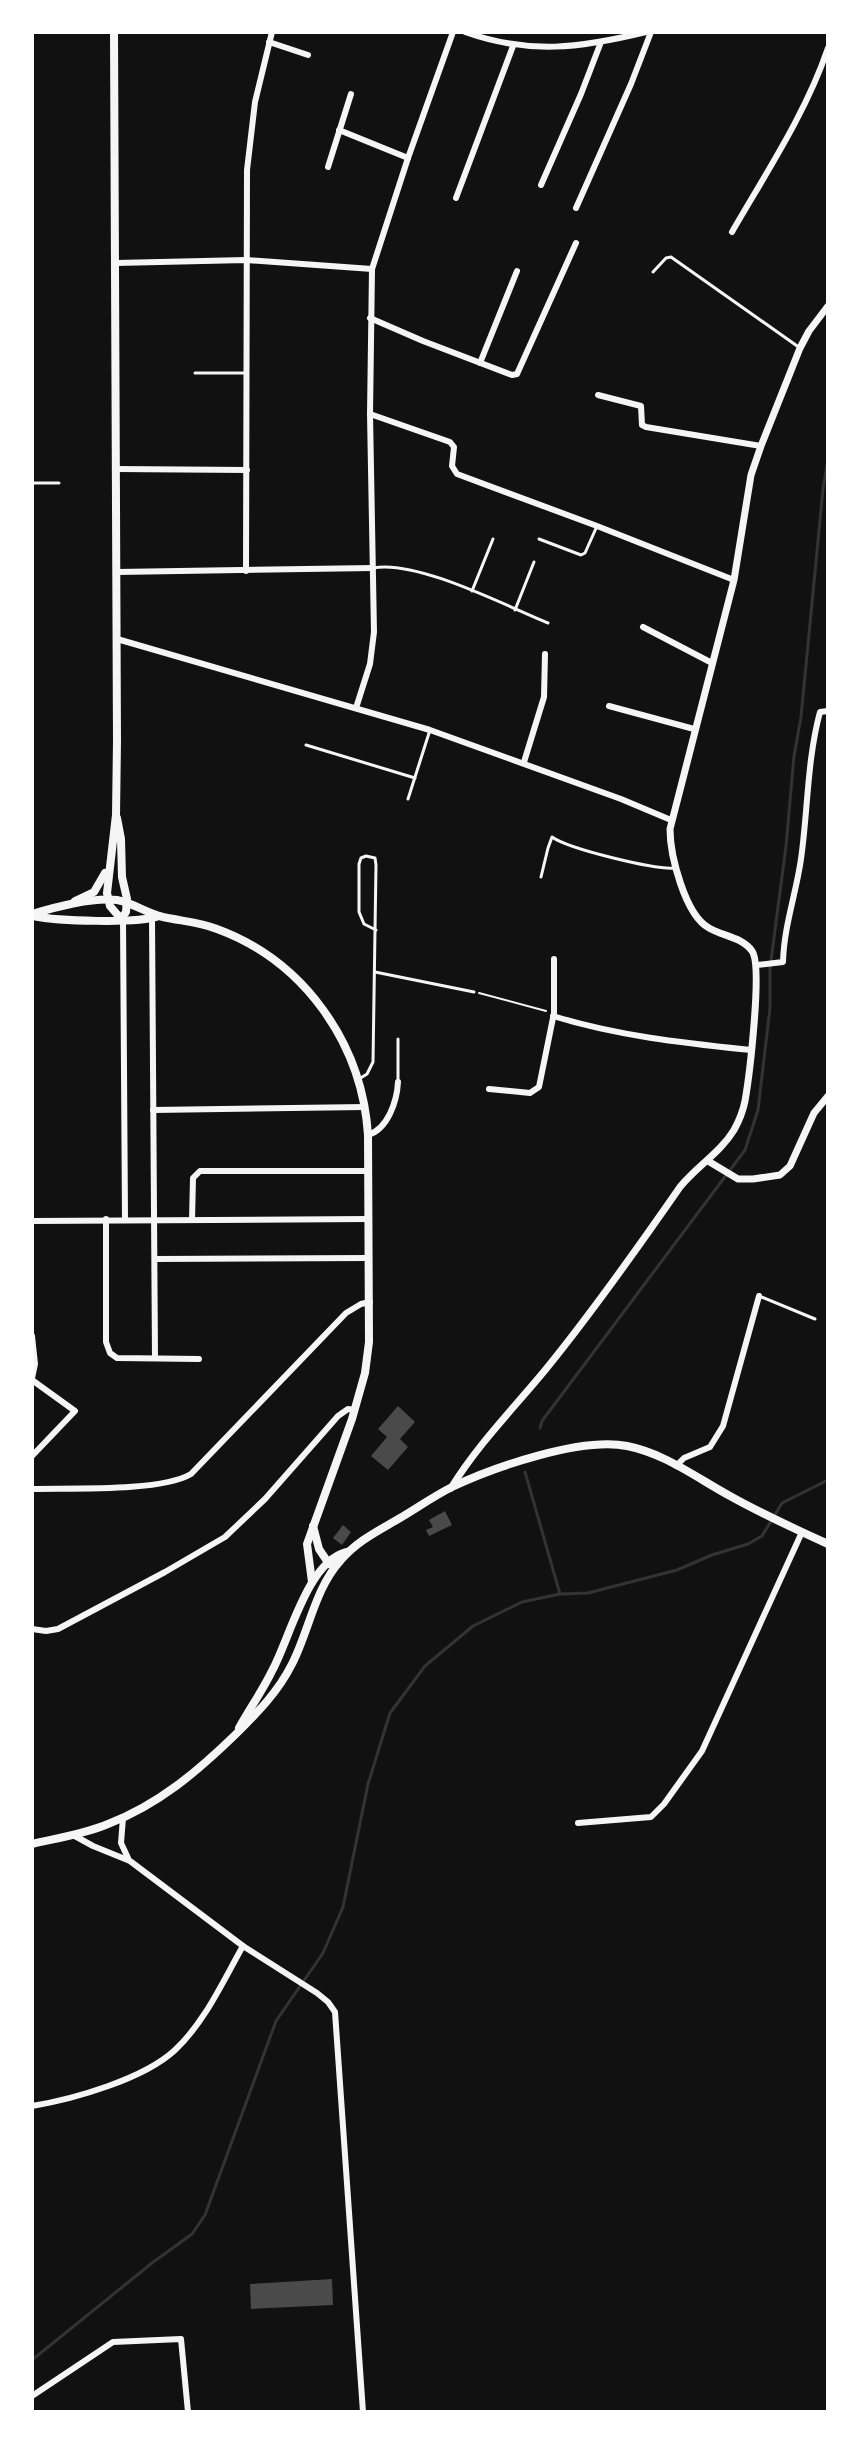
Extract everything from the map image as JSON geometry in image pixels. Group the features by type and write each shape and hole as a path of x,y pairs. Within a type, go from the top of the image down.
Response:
{"main road":[{"path":"114,32 116,815 107,886 108,900 115,915 122,919"},
{"path":"116,815 127,903 122,919"},
{"path":"65,906 94,892 110,862"},
{"path":"32,915 65,906 108,900 127,903 156,917 220,930 256,948 279,963 325,1011 359,1079 366,1107 368,1135 370,1302 367,1360 355,1410 307,1544 315,1578"},
{"path":"32,915 49,919 156,917"},
{"path":"32,1844 73,1835 123,1818 195,1773 264,1707 286,1675 331,1575 348,1552 364,1539 451,1488 509,1466 592,1445 629,1446 676,1466 828,1544"},
{"path":"313,1525 317,1544 328,1562 331,1575"},
{"path":"322,1554 348,1552"},
{"path":"237,1733 273,1669 315,1578 336,1555"},
{"path":"315,1578 331,1575"}],"street":[{"path":"246,571 249,143 255,102 272,32"},
{"path":"356,708 373,651 372,269 453,32"},
{"path":"469,33 513,46 547,48 601,42 649,32"},
{"path":"576,208 631,84 649,32"},
{"path":"269,42 308,55"},
{"path":"541,185 601,42"},
{"path":"456,198 513,46"},
{"path":"732,232 801,111 828,48"},
{"path":"328,167 351,94"},
{"path":"339,130 408,158"},
{"path":"370,318 514,375 520,371 576,243"},
{"path":"116,263 246,260 372,269"},
{"path":"480,363 517,271"},
{"path":"451,1488 472,1455 596,1306 688,1176 708,1161 741,1117 761,965 745,944 704,925 688,900 670,850 671,820 734,580 751,475 800,348 828,306"},
{"path":"598,395 638,404 642,409 640,421 646,427 761,446"},
{"path":"370,414 450,442 454,447 452,466 457,474 734,580"},
{"path":"116,469 247,470"},
{"path":"117,572 373,568"},
{"path":"643,627 712,663"},
{"path":"117,639 430,730 524,762 671,820"},
{"path":"524,762 544,697 545,654"},
{"path":"609,706 694,729"},
{"path":"761,965 783,962 787,921 801,862 813,742 820,712 828,711"},
{"path":"155,1358 153,1110 156,917"},
{"path":"122,919 125,1219"},
{"path":"489,1089 530,1093 537,1089 553,1014 554,959"},
{"path":"553,1014 602,1029 750,1050"},
{"path":"368,1135 376,1132 387,1119 396,1100 398,1082"},
{"path":"708,1161 733,1177 745,1180 780,1175 785,1171 814,1113 828,1096"},
{"path":"153,1110 366,1107"},
{"path":"192,1220 193,1178 200,1171 369,1171"},
{"path":"106,1219 107,1348 117,1358 199,1359"},
{"path":"32,1221 369,1219"},
{"path":"155,1259 369,1258"},
{"path":"676,1466 684,1458 710,1447 723,1426 759,1296"},
{"path":"32,1489 157,1485 182,1480 346,1313 370,1302"},
{"path":"32,1336 35,1364 32,1379 75,1411 32,1456"},
{"path":"32,1629 58,1629 214,1545 265,1499 338,1416 348,1409 355,1410"},
{"path":"578,1823 651,1817 664,1804 702,1751 802,1532"},
{"path":"123,1818 121,1843 130,1861"},
{"path":"73,1835 130,1861 243,1946 317,1993 335,2012 363,2412"},
{"path":"32,2106 73,2097 121,2080 153,2065 175,2050 196,2026 243,1946"},
{"path":"32,2396 113,2342 181,2339 188,2412"}],"lane":[{"path":"653,272 666,258 671,257 800,348"},
{"path":"195,373 247,373"},
{"path":"32,483 59,483"},
{"path":"539,539 581,555 585,553 597,526"},
{"path":"472,591 493,539"},
{"path":"515,610 534,562"},
{"path":"373,568 414,572 472,591 548,623"},
{"path":"408,799 430,730"},
{"path":"306,745 415,778"},
{"path":"541,877 552,837 566,845 596,853 662,868 675,868"},
{"path":"359,1079 367,1074 373,1062 376,930 375,858 366,856 361,858 359,864 359,912 364,924 376,930"},
{"path":"375,972 474,992"},
{"path":"398,1039 398,1082"},
{"path":"759,1296 815,1319"}],"path":[{"path":"474,992 553,1014"}],"building":[{"path":"398,1406 415,1422 400,1439 408,1447 388,1470 371,1456 387,1437 378,1429"},
{"path":"445,1511 452,1525 429,1536 426,1530 433,1527 429,1520"},
{"path":"343,1525 351,1532 342,1545 333,1538"},
{"path":"332,2279 333,2305 251,2309 250,2284"}],"waterway":[{"path":"540,1428 542,1421 745,1150 758,1110 770,1008 770,968 828,459"},
{"path":"525,1472 560,1594"},
{"path":"32,2360 192,2234 205,2215 276,2021 323,1953 343,1907 368,1784 390,1713 425,1666 473,1626 522,1602 560,1594 588,1593 677,1570 748,1544 762,1536 782,1503 828,1480"}]}
